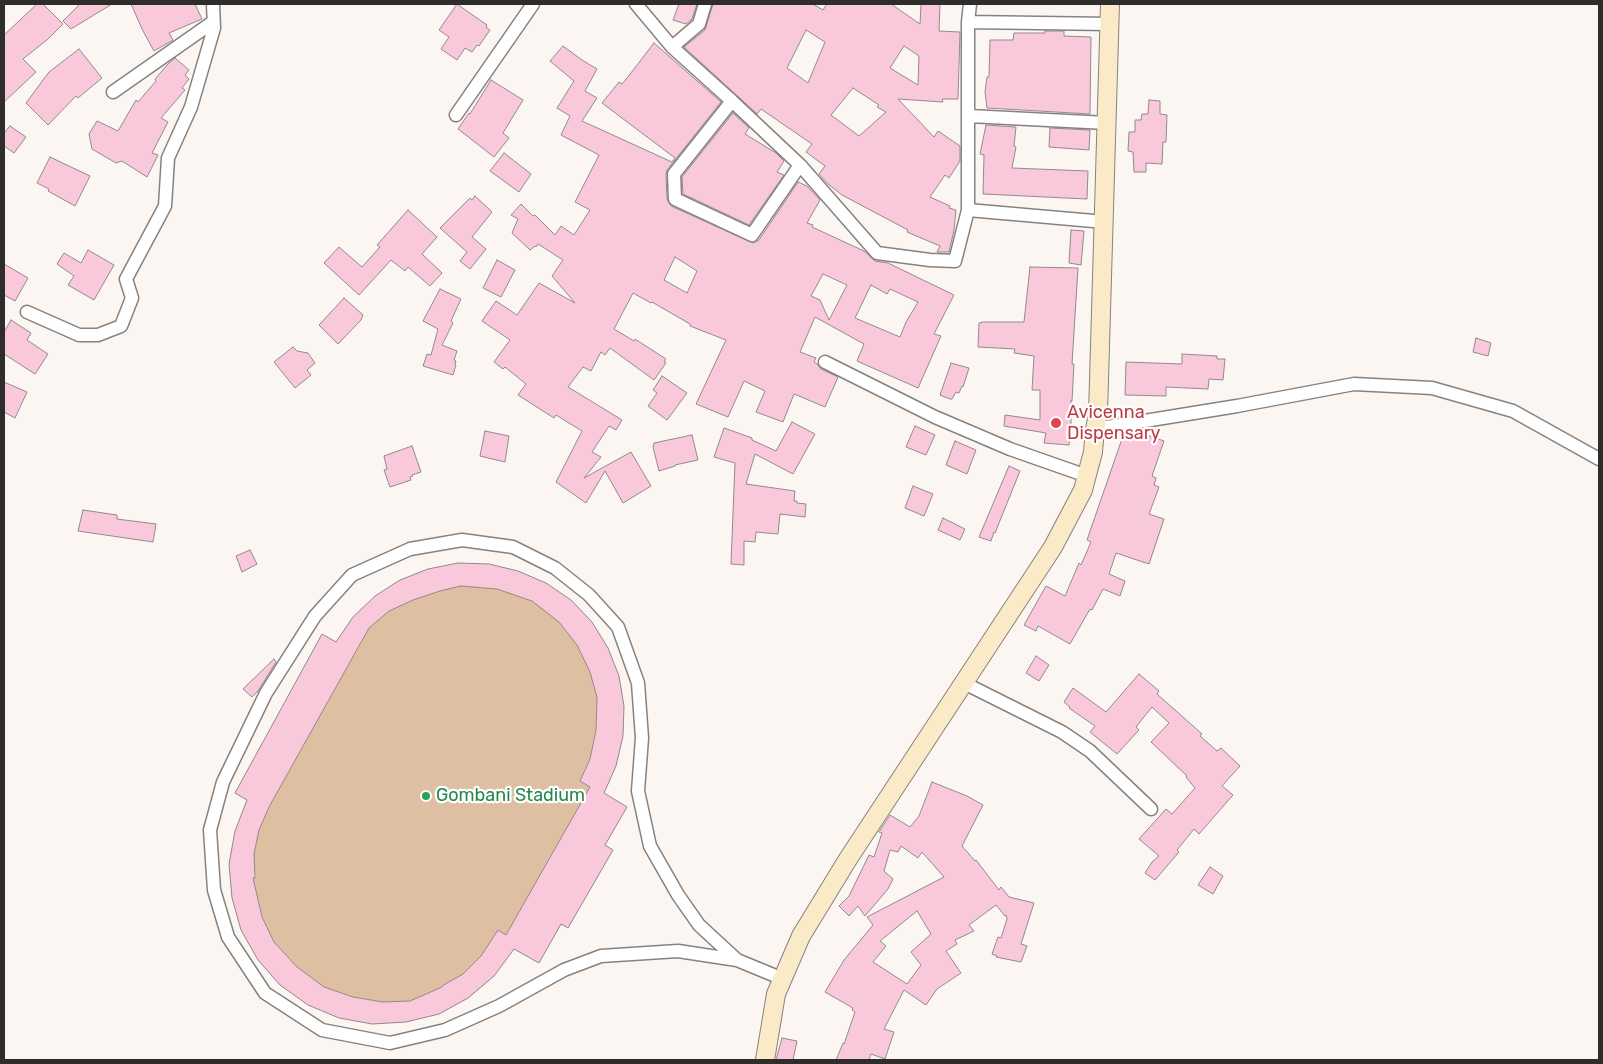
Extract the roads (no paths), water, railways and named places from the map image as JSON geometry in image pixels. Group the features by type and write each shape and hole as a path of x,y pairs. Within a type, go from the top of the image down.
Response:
{"main road":[{"path":"765,1060 776,994 801,936 848,859 1053,547 1083,490 1093,452 1098,414 1110,4"}],"street":[{"path":"27,312 79,335 98,335 121,326 132,298 126,278 165,206 168,158 191,107 214,28 213,4"},
{"path":"456,115 533,4"},
{"path":"636,4 672,47 732,100 800,166 877,253 930,260 955,261 968,210 968,22 970,4"},
{"path":"672,47 699,24 705,4"},
{"path":"112,92 214,22"},
{"path":"968,22 1110,24"},
{"path":"732,100 674,174 676,199 752,235 800,166"},
{"path":"968,116 1107,124"},
{"path":"968,210 1105,222"},
{"path":"824,362 935,417 1010,449 1086,476"},
{"path":"1095,429 1237,406 1354,384 1432,388 1513,411 1599,458"},
{"path":"737,960 699,925 678,895 650,846 638,791 642,738 638,683 618,627 589,595 555,568 513,547 462,540 410,549 352,575 315,616 266,693 223,782 210,830 214,890 228,937 265,993 322,1030 390,1044 445,1030 499,1006 564,970 602,956 678,951 737,960 783,978"},
{"path":"964,683 1062,732 1090,751 1151,809"}],"place":[{"name":"Avicenna Dispensary","path":"1056,423"},
{"name":"Gombani Stadium","path":"426,796"}]}
